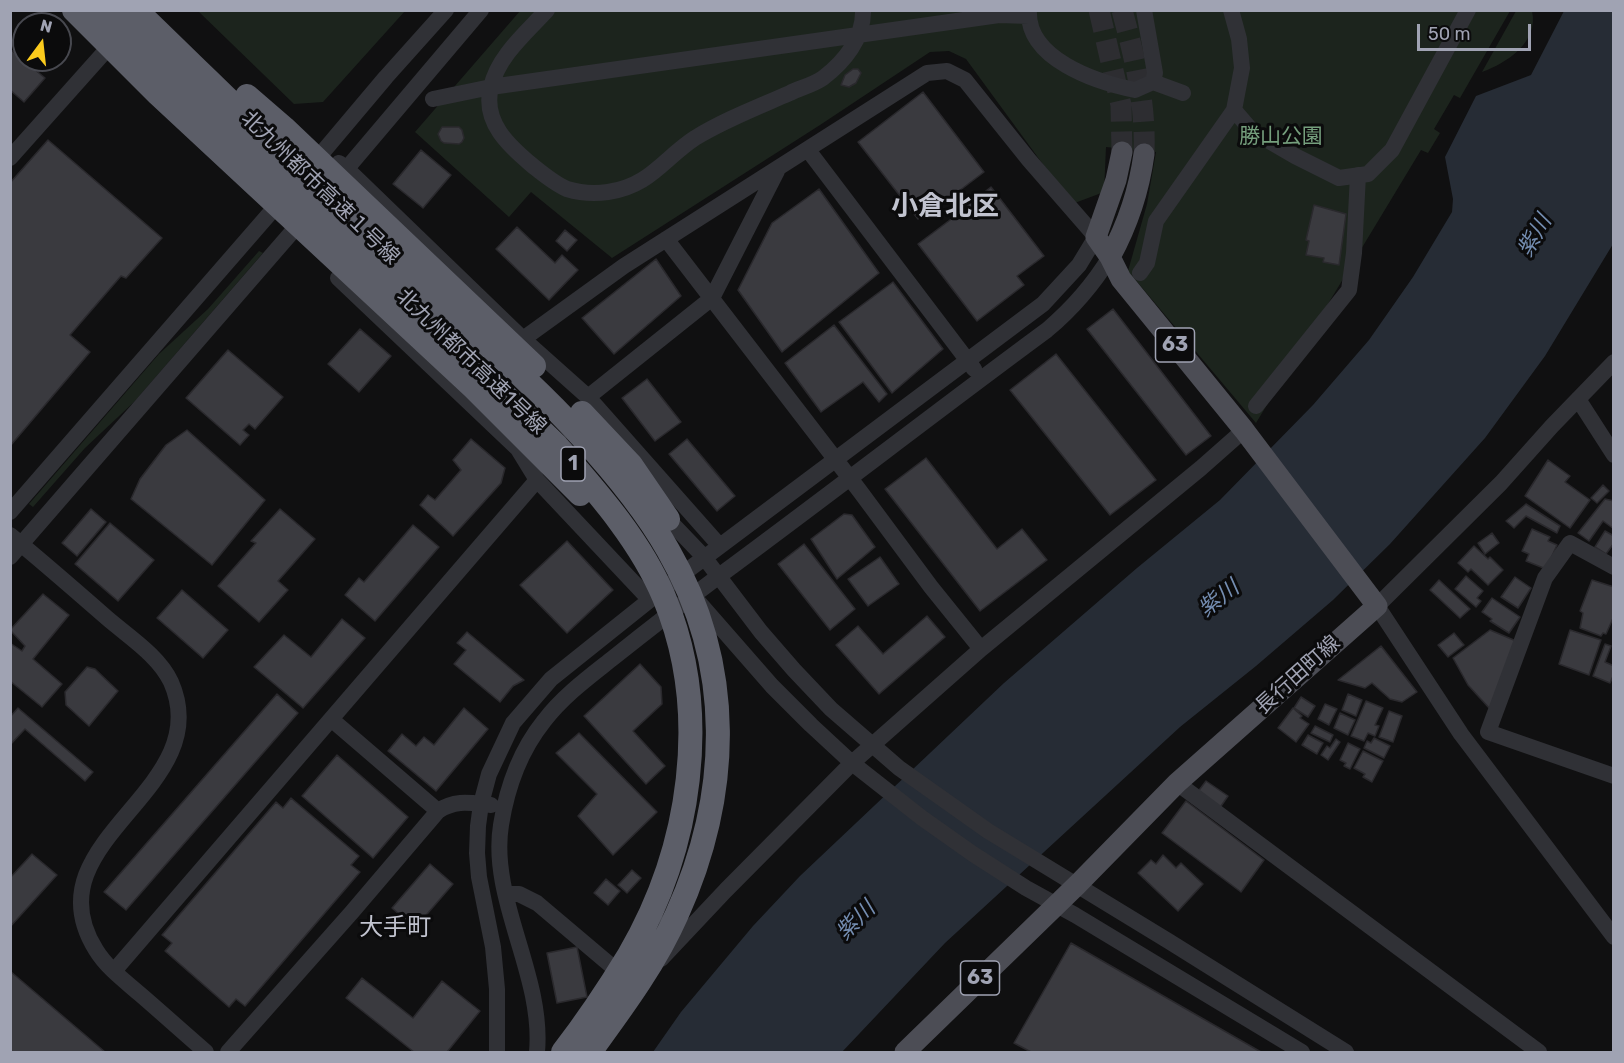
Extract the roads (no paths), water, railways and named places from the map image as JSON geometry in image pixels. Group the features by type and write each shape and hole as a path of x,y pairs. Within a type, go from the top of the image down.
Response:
{"highway":[{"path":"74,10 158,94 474,388 582,496 648,549"},
{"name":"北九州都市高速1号線","path":"105,10 557,446 618,519 643,557 663,596 680,645 689,697 691,750 683,813 667,870 630,953 563,1053"},
{"name":"北九州都市高速１号線","path":"136,10 567,421 642,510 668,549 688,589 704,631 714,674 719,720 718,764 707,833 695,872 677,916 651,964 590,1053"},
{"path":"148,10 284,128 568,398 631,465 669,521"}],"main road":[{"path":"1096,237 1116,180 1122,152"},
{"path":"1110,257 1133,205 1144,154"},
{"name":"63","path":"1096,237 1110,257 1121,279 1244,430 1377,606"},
{"name":"長行田町線","path":"905,1053 1077,885 1177,783 1377,606"}],"street":[{"path":"86,10 521,424 648,549 772,686 852,763 964,848 1026,888 1302,1053"},
{"path":"10,158 142,10"},
{"path":"148,10 268,122 317,159 334,183 565,409 704,558 761,632 794,670 831,709 893,763 988,831 1346,1053"},
{"path":"10,512 446,10"},
{"path":"206,1053 114,971 97,951 85,928 82,908 82,888 88,868 101,845 163,771 176,737 178,722 175,693 170,680 149,654 14,546 291,234 481,10"},
{"path":"547,10 514,45 498,67 491,87 490,113 496,128 509,146 546,176 567,188 590,194 629,188 651,176 679,151 714,127 822,79 850,53 864,22 863,10"},
{"path":"1144,10 1153,56 1155,73 1153,82"},
{"path":"1140,273 1147,263 1156,221 1226,114 1242,68 1239,39 1231,10"},
{"path":"1226,114 1295,156 1339,178 1368,174 1392,150 1468,10"},
{"path":"433,99 491,87 858,34 1029,13 1030,27 1037,40 1057,60 1088,77 1135,90 1153,82 1183,93"},
{"path":"497,1053 497,989 494,957 479,877 477,853 481,804 489,774 513,723 558,673 719,545 1043,304 1079,266 1096,237 965,81 947,71 927,74 624,266 523,339"},
{"path":"808,150 981,379"},
{"path":"317,159 346,168 523,339 588,397 719,545"},
{"path":"588,397 712,298 777,170"},
{"path":"1256,406 1348,290 1354,253 1358,175"},
{"path":"291,234 518,449 537,480 650,600"},
{"path":"666,239 836,459 931,587 981,649"},
{"path":"537,1053 537,1019 533,992 506,894 500,853 500,829 515,770 526,746 543,721 562,699 692,595 719,577 1069,312 1094,282 1110,257"},
{"path":"1614,362 1501,483 1377,606 1461,734 1614,937"},
{"path":"1578,399 1614,455"},
{"path":"506,894 519,894 537,903 621,974 634,976 651,970 726,890 852,763 981,649 1244,430"},
{"path":"114,971 537,480"},
{"path":"1488,732 1545,578 1570,543 1614,567"},
{"path":"331,719 438,811"},
{"path":"1461,734 1488,732 1614,776"},
{"path":"1177,783 1539,1053"},
{"path":"228,1053 438,811 457,802 504,807"},
{"path":"492,1053 497,1029"}],"water":[{"name":"紫川","path":"1564,11 1613,11 1613,244 1545,356 1485,438 1390,544 1333,600 1180,727 945,943 842,1052 653,1052 681,1012 753,926 800,876 1004,683 1220,500 1313,405 1369,340 1413,277 1452,212 1453,199 1445,157 1476,96 1531,75"}],"tunnel":[{"path":"1099,10 1121,105 1122,152"},
{"path":"1122,10 1141,99 1144,154"}],"district":[{"name":"小倉北区","path":"945,207"},
{"name":"大手町","path":"395,928"}],"park label":[{"name":"勝山公園","path":"1281,137"}]}
